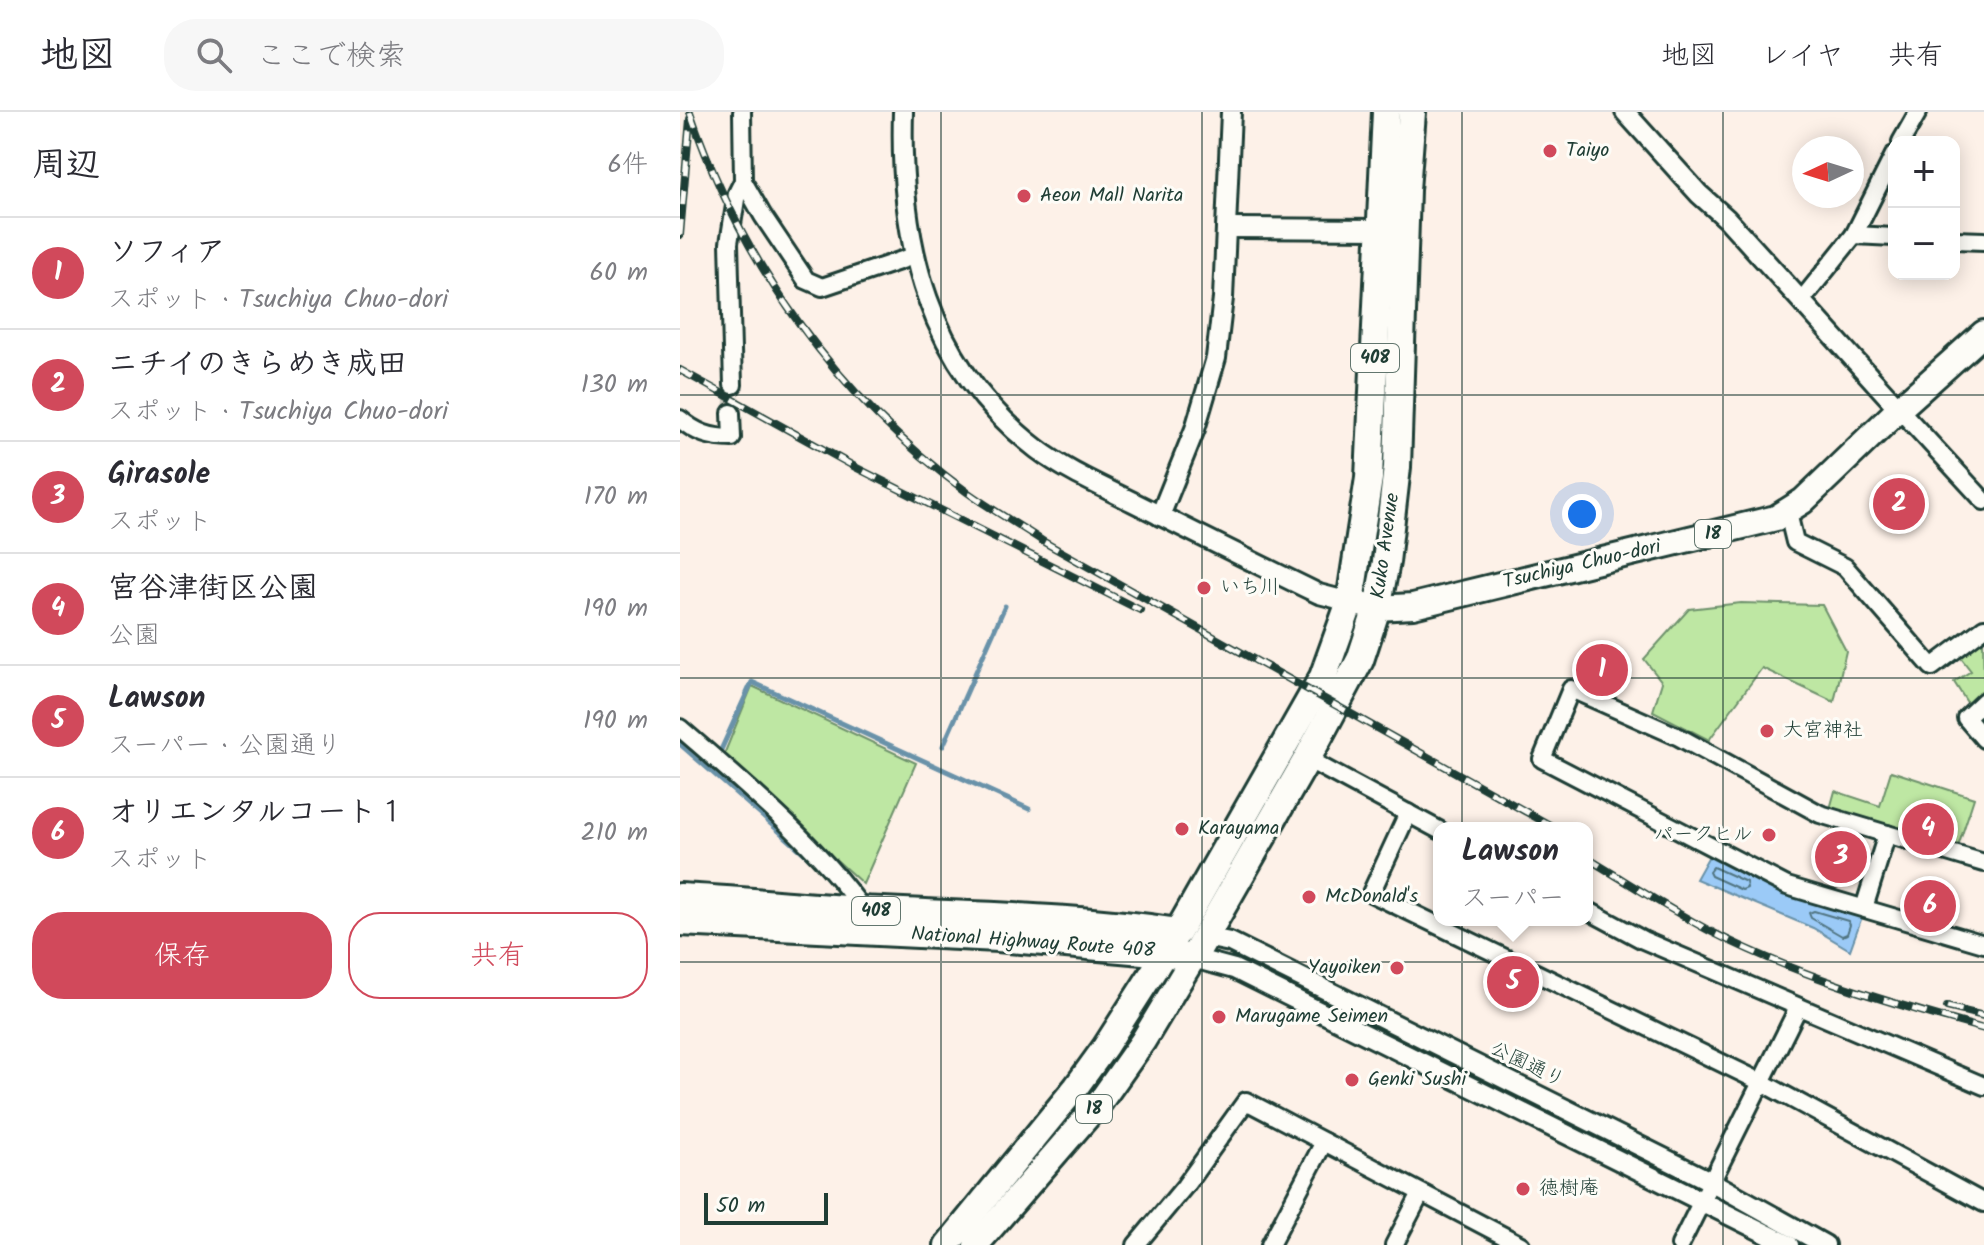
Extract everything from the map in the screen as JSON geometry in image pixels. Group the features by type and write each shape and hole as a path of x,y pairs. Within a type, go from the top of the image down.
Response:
{"highway":[{"name":"Kuko Avenue","path":"1171,942 1323,677 1350,602 1369,478 1383,229 1386,112"},
{"name":"Kuko Avenue","path":"1199,948 1360,660 1377,608 1386,562 1397,467 1406,190 1412,112"},
{"name":"National Highway Route 408","path":"680,897 1130,925 1171,942 1199,948"},
{"name":"National Highway Route 408","path":"680,922 998,938 1171,942"}],"main road":[{"name":"Tsuchiya Chuo-dori","path":"1350,602 1377,608 1413,606 1788,513 1984,333"},
{"name":"18","path":"947,1245 1083,1077 1171,942"},
{"name":"18","path":"976,1245 1100,1102 1143,1041 1199,948"}],"street":[{"path":"733,385 729,243 737,193 743,181 742,112"},
{"path":"903,112 903,192 914,256 926,297 950,349 975,388 1040,451 1088,480 1319,594 1350,602"},
{"path":"1160,516 1195,429 1216,358 1227,228 1231,112"},
{"path":"1625,112 1984,501"},
{"path":"1904,136 1918,112"},
{"path":"1801,301 1854,235 1888,167"},
{"path":"743,181 806,280 822,287 914,256"},
{"path":"1227,228 1383,229"},
{"path":"1854,235 1888,237"},
{"path":"1960,240 1984,241"},
{"path":"680,419 692,429 714,438 732,438 731,413"},
{"path":"1788,513 1795,542 1845,567 1932,667 1983,629"},
{"path":"1984,863 1820,814 1679,737 1571,689 1542,759 1787,886 1984,944"},
{"path":"1984,701 1966,718 1984,739"},
{"path":"680,728 813,849 863,910"},
{"path":"1307,759 1433,827"},
{"path":"1408,813 1371,893 1433,923"},
{"path":"1864,908 1887,834"},
{"path":"1593,913 1643,940 1984,1086"},
{"path":"1439,926 1761,1082 1984,1203"},
{"name":"公園通り","path":"1199,948 1230,942 1712,1182 1825,1245"},
{"path":"1199,948 1234,969 1789,1245"},
{"path":"1680,1245 1798,1008"},
{"path":"1136,1245 1185,1186 1246,1101 1518,1244"},
{"path":"1270,1245 1324,1142"},
{"path":"1394,1245 1421,1193"}],"green space":[{"path":"1741,603 1822,605 1846,651 1834,702 1762,668 1709,740 1653,711 1662,682 1644,659 1689,609"},
{"path":"1983,640 1984,690 1968,704 1954,682 1971,671 1961,658"},
{"path":"752,686 916,763 863,884 723,757"},
{"path":"1891,771 1974,798 1957,850 1830,809 1835,791 1880,806"}],"water":[{"path":"1710,854 1784,893 1862,917 1850,950 1813,928 1696,879"}],"waterway":[{"path":"943,746 1005,606"},
{"path":"720,752 752,682 1029,809"},
{"path":"680,744 812,860"}],"tunnel":[{"path":"731,413 733,385"}],"railway":[{"path":"690,112 737,222 766,274 836,370 876,414 920,455 967,492 1044,542 1544,822"},
{"path":"680,235 690,119"},
{"path":"680,370 857,468 1140,610"},
{"path":"1593,862 1708,930 1775,961 1878,998 1984,1029"},
{"path":"1947,1007 1984,1016"}],"place":[{"name":"Taiyo","path":"1550,151"},
{"name":"Aeon Mall Narita","path":"1024,196"},
{"name":"ニチイのきらめき成田","path":"1899,504"},
{"name":"いち川","path":"1204,588"},
{"name":"ソフィア","path":"1602,670"},
{"name":"大宮神社","path":"1767,731"},
{"name":"Karayama","path":"1182,829"},
{"name":"宮谷津街区公園","path":"1928,829"},
{"name":"パークヒル","path":"1769,835"},
{"name":"Girasole","path":"1841,857"},
{"name":"McDonald's","path":"1309,897"},
{"name":"オリエンタルコート１","path":"1930,906"},
{"name":"Yayoiken","path":"1397,968"},
{"name":"Lawson","path":"1513,982"},
{"name":"Marugame Seimen","path":"1219,1017"},
{"name":"Genki Sushi","path":"1352,1080"},
{"name":"徳樹庵","path":"1523,1189"}]}
